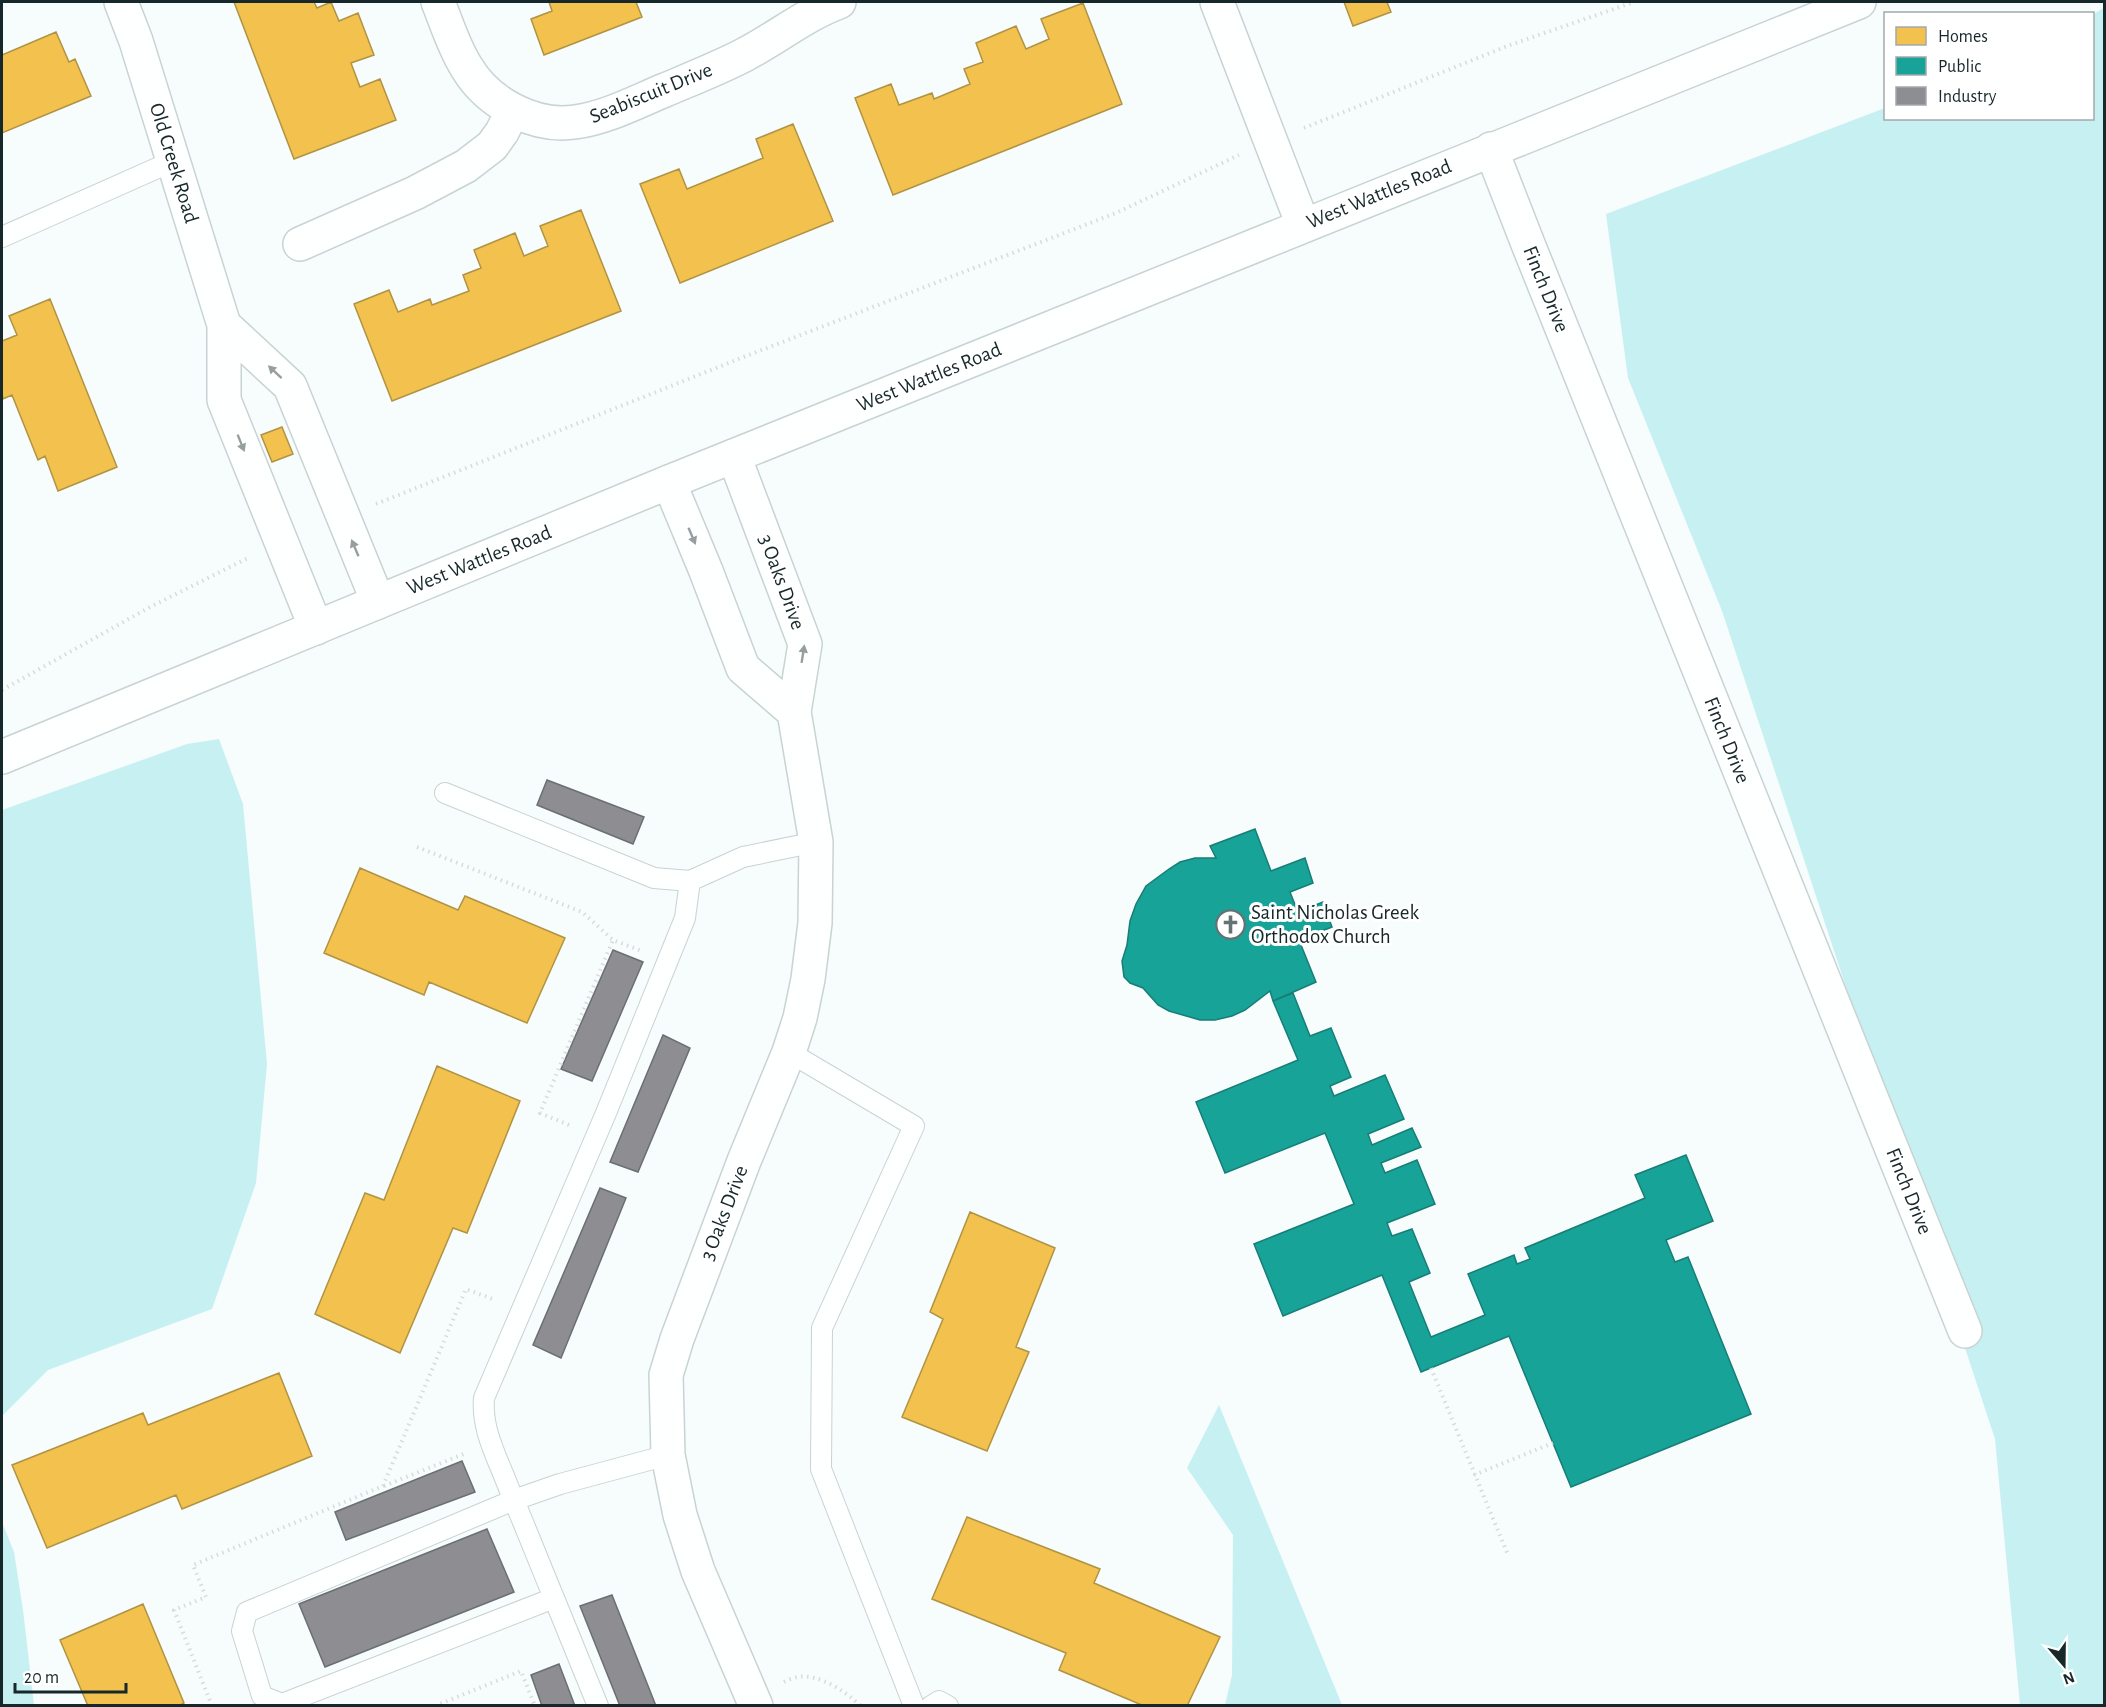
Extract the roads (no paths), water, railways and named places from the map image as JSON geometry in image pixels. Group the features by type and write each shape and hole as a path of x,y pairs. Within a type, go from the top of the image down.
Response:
{"street":[{"name":"Old Creek Road","path":"121,2 224,325 224,400 316,628"},
{"name":"Seabiscuit Drive","path":"438,2 467,69 494,99 513,111 543,121 574,123 601,116 745,54 827,4"},
{"path":"1217,2 1303,225"},
{"name":"West Wattles Road","path":"2,757 669,482 1859,2"},
{"path":"300,244 416,193 466,166 492,146 513,111"},
{"name":"Finch Drive","path":"1491,149 1965,1331"},
{"name":"Old Creek Road","path":"224,325 290,386 378,602"},
{"name":"3 Oaks Drive","path":"734,456 805,644 794,712 816,842 815,922 808,979 800,1018 789,1052 744,1161 677,1339 666,1375 668,1455 680,1515 698,1571 756,1706"},
{"path":"669,482 743,668 794,712"}],"lane":[{"path":"2,237 173,161"},
{"path":"445,793 654,878 690,881 743,857 816,842"},
{"path":"598,1706 492,1443 484,1419 484,1398 606,1113 685,918 690,881"},
{"path":"789,1052 914,1126 822,1328 820,1470 914,1706"},
{"path":"554,1598 282,1704 262,1696 242,1631 247,1612 514,1500 560,1484 668,1455"},
{"path":"931,1706 939,1701 948,1706"}],"place":[{"name":"Saint Nicholas Greek Orthodox Church","path":"1230,924"}]}
